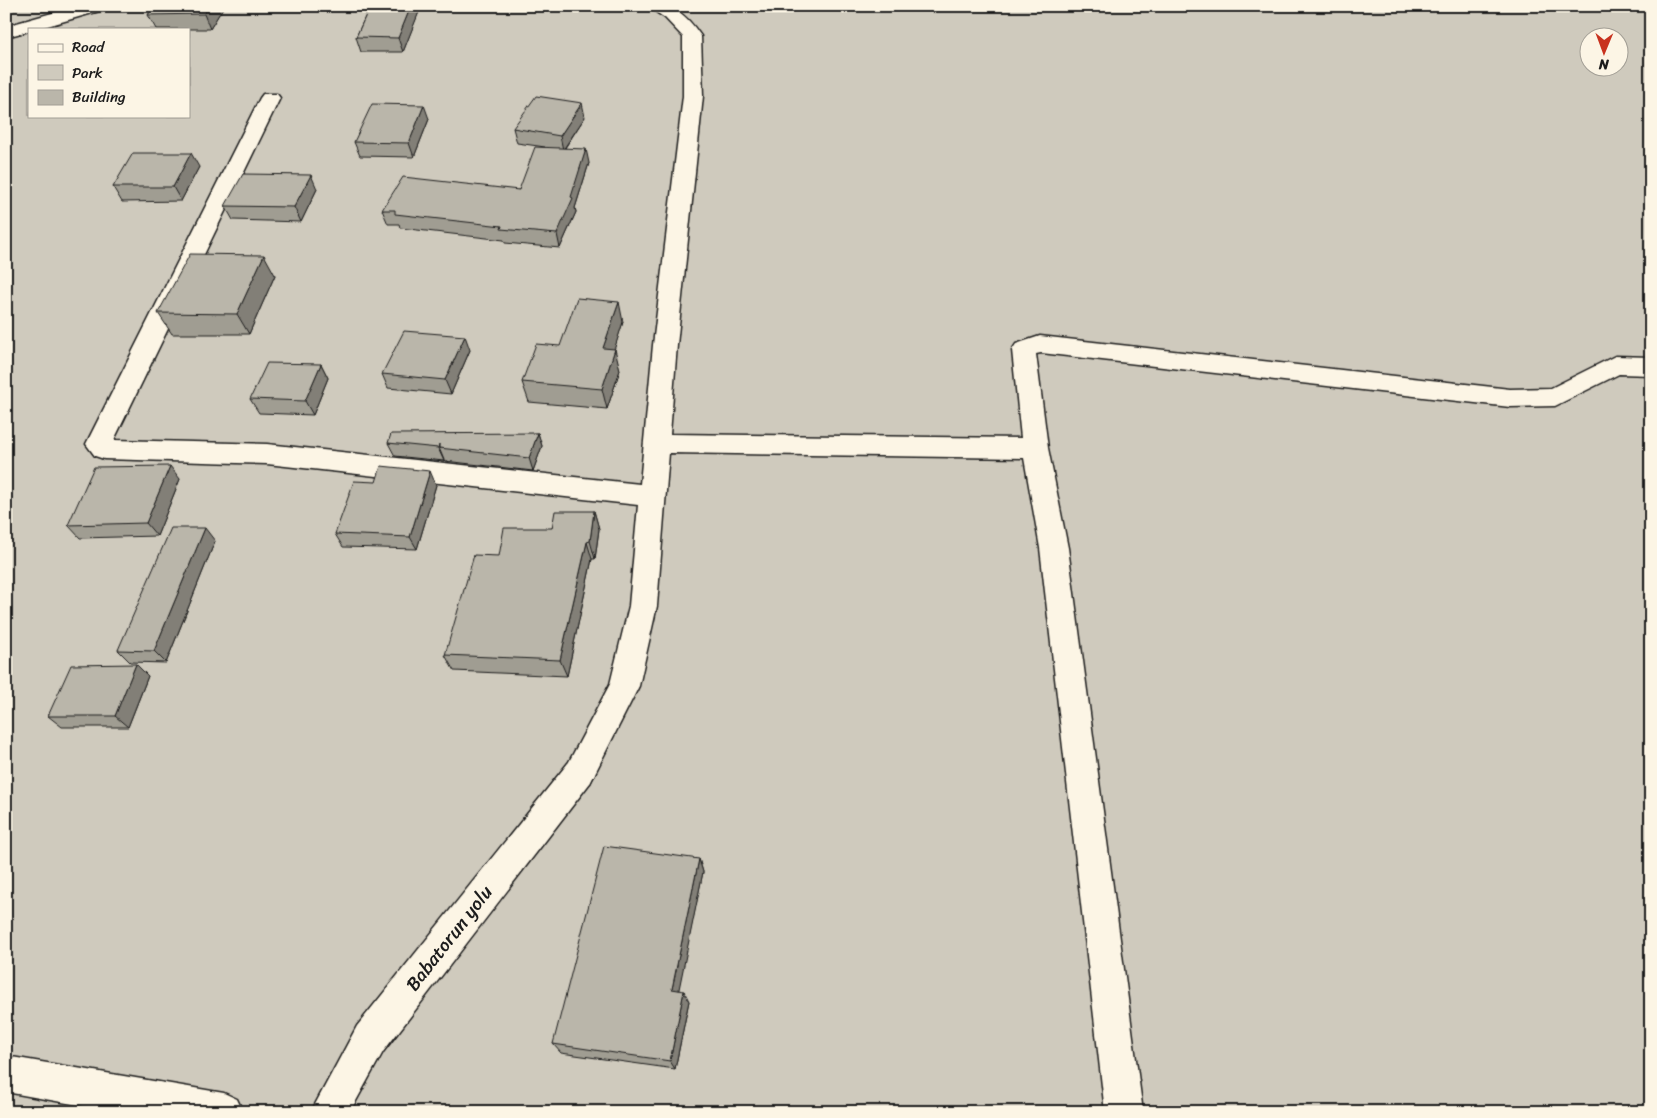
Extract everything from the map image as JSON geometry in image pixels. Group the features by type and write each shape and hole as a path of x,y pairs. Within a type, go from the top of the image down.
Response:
{"street":[{"path":"6,32 96,6"},
{"name":"Babatorun yolu","path":"330,1112 370,1039 579,773 624,686 643,606 657,443 693,96 692,36 671,14 656,6"},
{"path":"270,98 99,444 104,449 267,454 652,496"},
{"path":"1124,1112 1054,548 1035,448 1024,350 1040,344 1510,398 1556,397 1615,365 1651,366"},
{"path":"657,443 1035,448"},
{"path":"6,1074 224,1112"}],"green space":[{"path":"6,6 1651,6 1651,1112 6,1112"}],"building":[{"path":"154,6 209,6 204,14 148,15"},
{"path":"370,6 411,6 398,38 356,37"},
{"path":"536,96 582,103 560,136 513,128"},
{"path":"372,104 424,105 409,143 354,142"},
{"path":"535,147 586,149 571,197 573,198 557,234 501,229 502,226 395,214 395,210 382,210 403,177 519,190"},
{"path":"133,153 191,153 173,187 113,187"},
{"path":"243,174 311,175 294,207 225,206"},
{"path":"190,254 264,255 237,314 158,313"},
{"path":"577,298 619,302 603,348 615,349 602,389 522,382 536,344 560,346"},
{"path":"404,331 465,336 445,380 382,374"},
{"path":"267,363 321,364 305,401 250,399"},
{"path":"538,433 529,458 439,448 439,444 438,448 388,443 391,434"},
{"path":"170,466 146,523 68,525 94,467"},
{"path":"381,466 430,471 410,537 335,534 354,481 376,482"},
{"path":"555,511 594,511 590,541 587,542 560,660 445,655 474,555 499,556 504,528 552,528"},
{"path":"171,528 205,528 154,651 118,650"},
{"path":"136,664 115,716 48,716 71,665"},
{"path":"604,846 699,859 672,989 684,991 670,1061 553,1044"}]}
